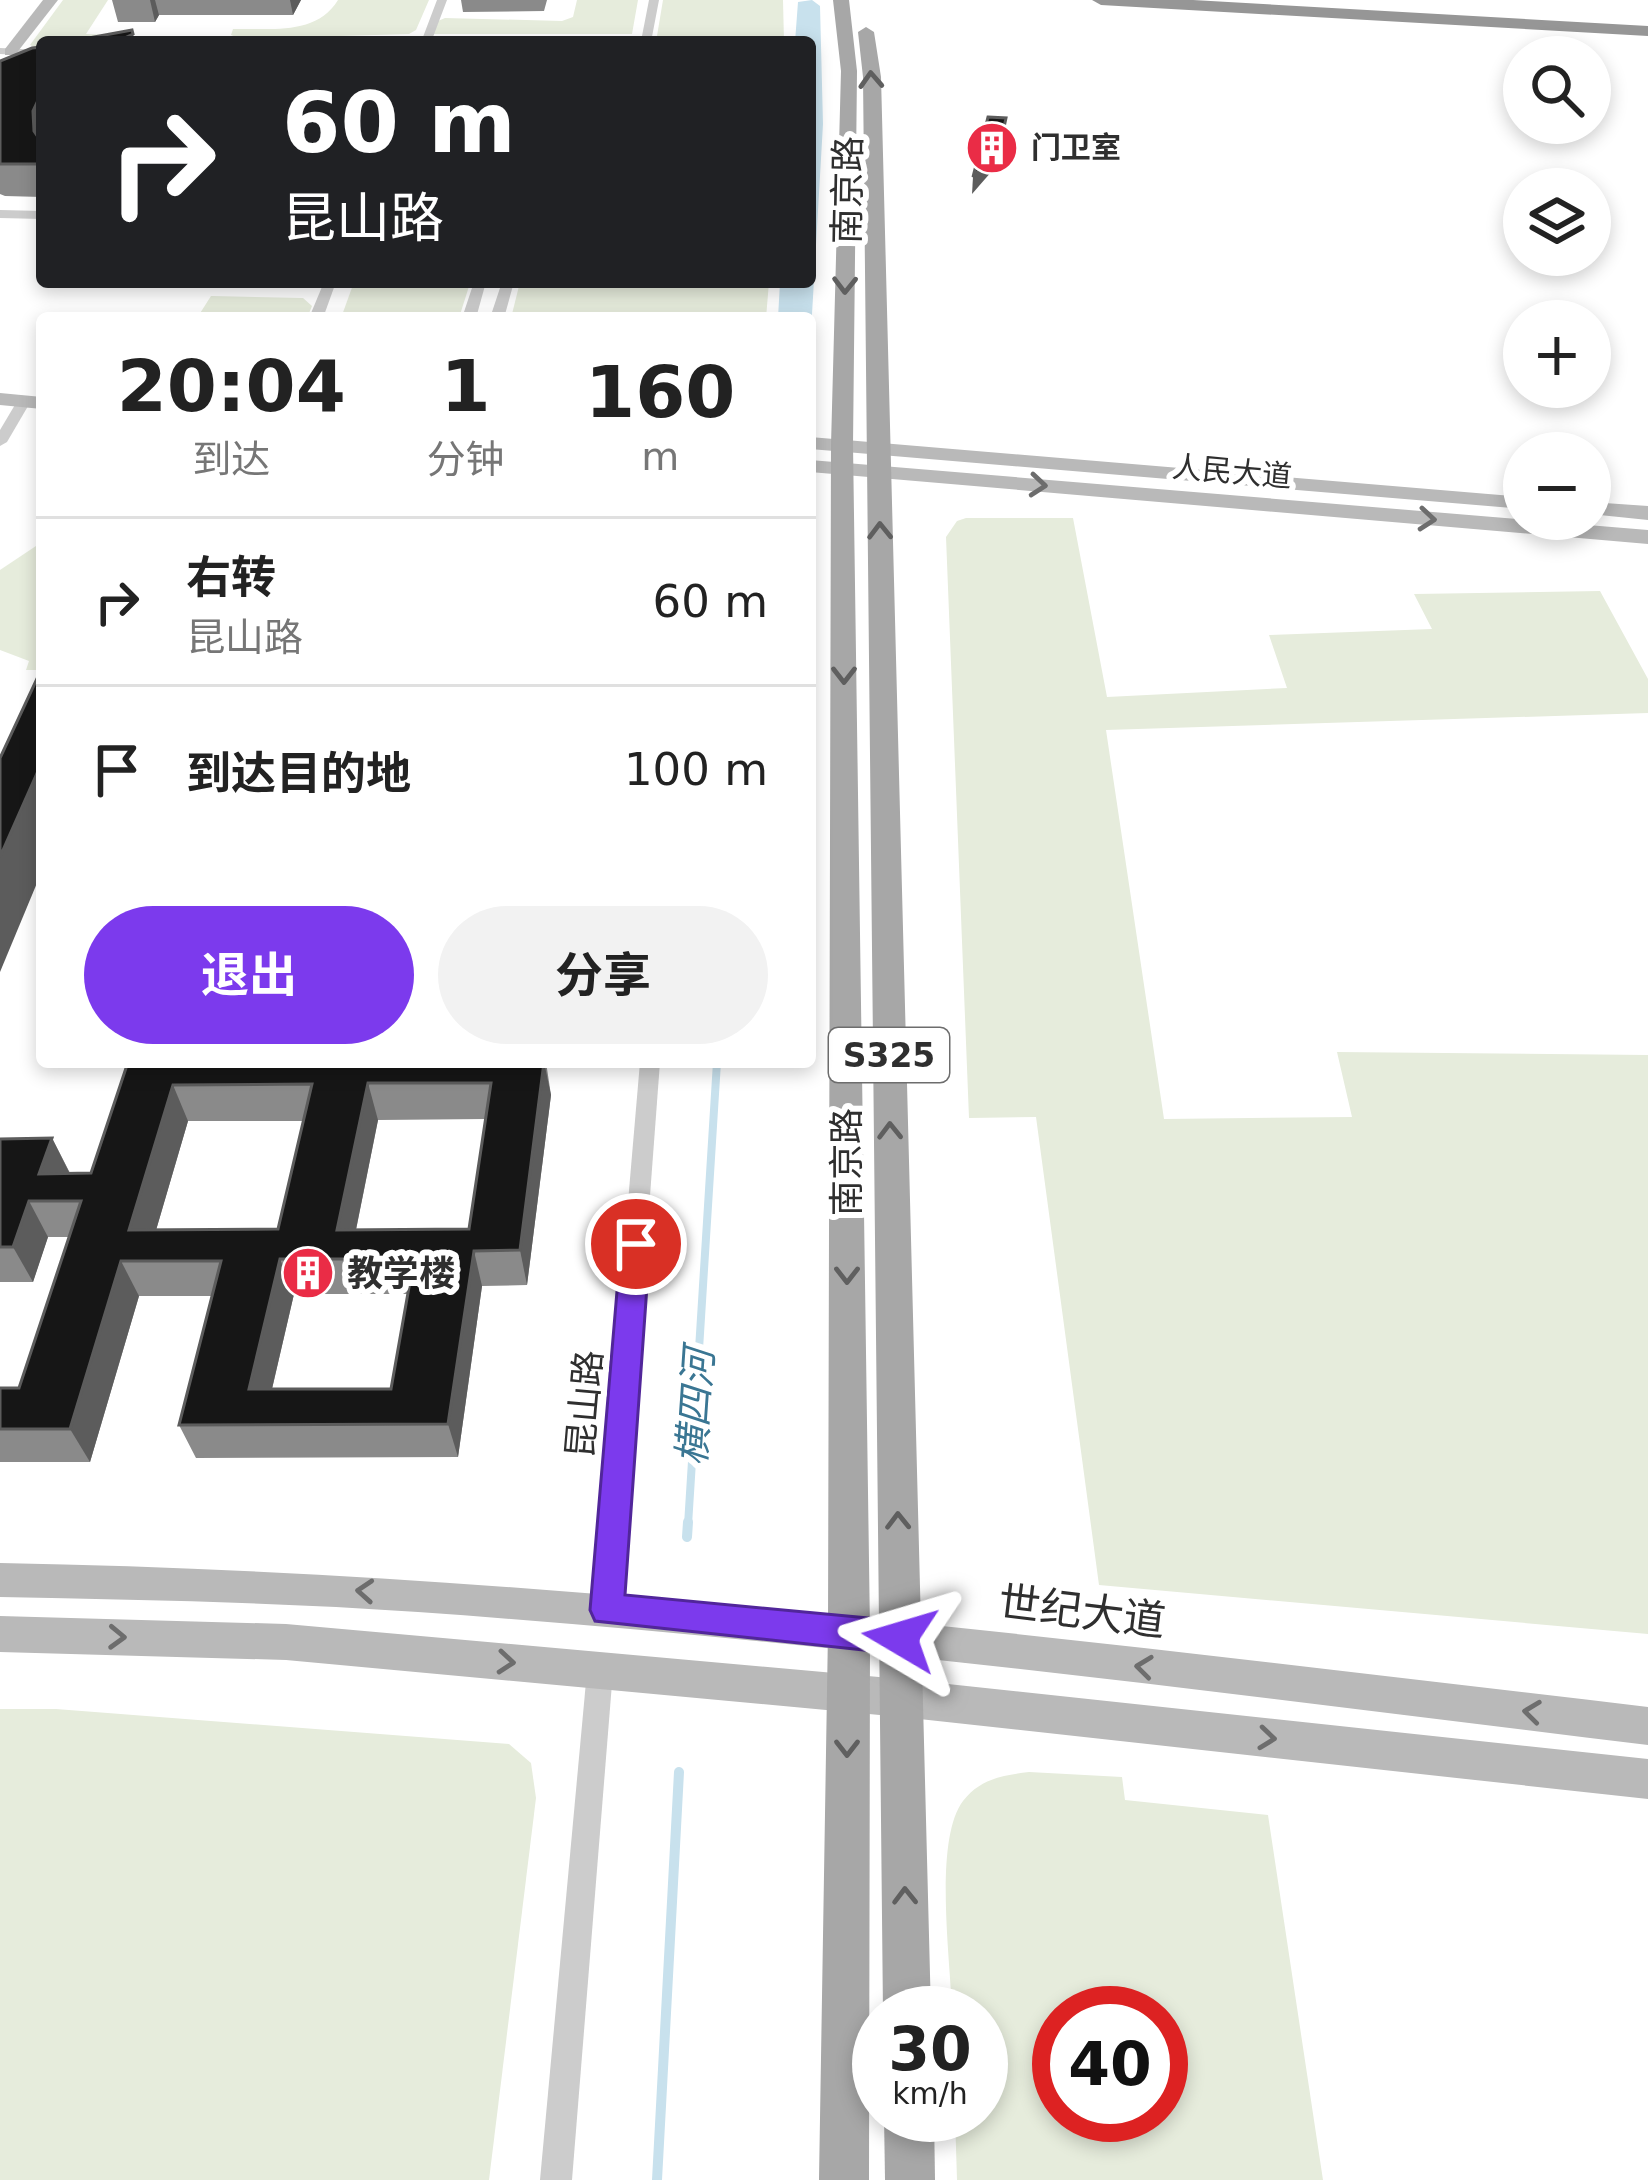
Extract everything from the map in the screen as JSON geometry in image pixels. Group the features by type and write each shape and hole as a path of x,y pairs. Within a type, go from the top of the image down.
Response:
{"highway":[{"path":"1101,0 1648,27"},
{"path":"1250,0 1648,27"}],"main road":[{"name":"南京路","path":"841,0 849,70 826,456 849,1631 844,2180"},
{"name":"南京路","path":"862,0 872,77 906,1986"},
{"path":"909,2142 910,2180"}],"street":[{"path":"5,51 52,0"},
{"path":"428,36 442,0"},
{"path":"647,36 654,0"},
{"path":"5,51 36,53"},
{"path":"0,214 36,215"},
{"path":"0,379 36,382"},
{"path":"0,399 33,402"},
{"path":"0,442 33,402"},
{"name":"人民大道","path":"826,456 1503,502"},
{"name":"人民大道","path":"879,460 1648,538"},
{"path":"1611,510 1648,513"},
{"name":"昆山路","path":"607,1610 650,1068"},
{"name":"世纪大道","path":"0,1580 286,1585 849,1631 1648,1726"},
{"path":"0,1634 286,1642 901,1698 1648,1779"},
{"path":"556,2180 600,1671"}],"green space":[{"path":"63,0 108,0 86,34 131,36 37,36"},
{"path":"338,0 429,0 416,30 409,34 231,35 233,29 305,25 329,12"},
{"path":"577,0 638,0 632,34 433,34 438,21 445,18 562,21 573,17"},
{"path":"663,0 783,0 784,36 657,36"},
{"path":"352,288 468,288 461,312 343,312"},
{"path":"518,288 768,288 766,312 512,312"},
{"path":"211,296 303,298 312,306 310,312 201,312"},
{"path":"1073,518 1107,697 1287,688 1269,635 1432,629 1414,594 1600,591 1648,679 1648,713 1106,730 1164,1119 1352,1117 1337,1052 1648,1055 1648,1634 1099,1585 1036,1117 969,1118 946,537 957,521"},
{"path":"36,546 36,670 26,670 29,661 0,650 0,570"},
{"path":"0,1709 56,1709 509,1744 531,1763 536,1798 489,2180 0,2180"},
{"path":"1029,1772 1122,1777 1125,1800 1268,1815 1323,2180 957,2180 956,2142 1008,2142 1008,1986 951,1986 946,1903 948,1844 954,1820 963,1801 993,1779"}],"water":[{"path":"812,0 820,6 823,124 816,245 816,36 795,36 798,2"},
{"path":"780,288 814,288 812,312 778,312"}],"building":[{"path":"132,30 133,34 129,36 100,36"},
{"path":"36,48 36,164 0,164 0,61"},
{"path":"988,117 1006,118 1000,146 973,177"},
{"path":"36,681 36,776 0,857 0,758"},
{"path":"126,1068 543,1068 520,1250 474,1251 448,1424 179,1425 221,1261 121,1261 70,1429 0,1429 0,1388 19,1388 81,1201 29,1201 13,1247 0,1247 0,1139 52,1138 39,1174 91,1173","holes":["368,1083 491,1083 469,1229 337,1230","312,1084 278,1229 129,1230 173,1085","280,1259 414,1259 391,1389 249,1389"]}],"waterway":[{"name":"横四河","path":"688,1525 717,1068"},
{"name":"横四河","path":"687,1537 688,1522"},
{"name":"横四河","path":"657,2180 679,1772"}],"place":[{"name":"门卫室","path":"992,148"},
{"name":"教学楼","path":"308,1273"}],"route":[{"path":"636,1244 607,1610 900,1638"}]}
